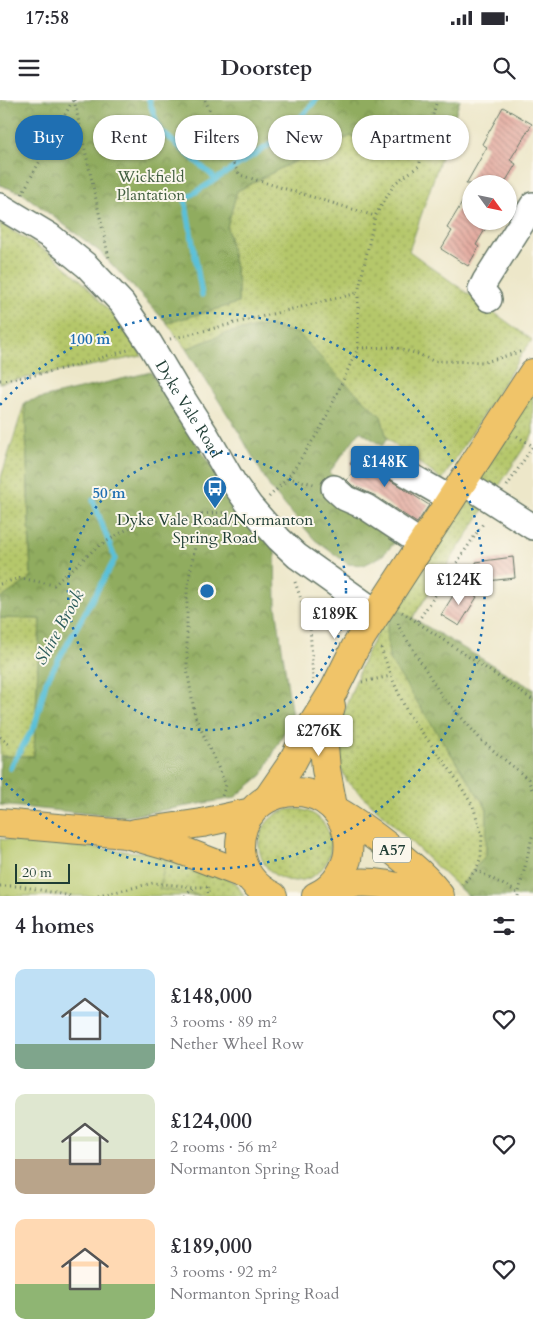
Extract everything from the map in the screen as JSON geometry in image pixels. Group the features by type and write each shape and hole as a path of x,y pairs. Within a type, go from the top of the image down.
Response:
{"main road":[{"path":"250,886 240,847 246,820 290,766 309,730 323,688 386,607 422,544 457,490 528,362"},
{"path":"323,688 329,714 323,735 326,770 335,809"},
{"name":"A57","path":"126,834 202,823 260,805 288,792 300,792 319,797 362,826 409,864 434,888 450,892"},
{"name":"A57","path":"321,894 342,873 348,855 348,841 345,828 335,809"},
{"name":"A57","path":"0,823 126,834 178,849 250,886 257,886 273,896"},
{"name":"A57","path":"321,894 350,884 381,884 399,888 416,896"}],"street":[{"path":"489,299 481,289 533,205"},
{"name":"Dyke Vale Road","path":"6,209 50,236 87,266 122,304 150,344 233,482 252,509 297,556 386,607"},
{"path":"395,467 457,490 533,527"},
{"path":"334,488 345,498 366,507 422,544"}],"path":[{"path":"6,209 74,100"},
{"path":"74,100 112,268 99,278"},
{"path":"205,100 240,176 375,216"},
{"path":"0,584 20,578 54,586 97,547 136,524 200,514 237,512 252,509 288,478 321,428 358,348 358,293 375,216 396,184 419,166 437,100"},
{"path":"0,380 54,372 150,344 358,293"},
{"path":"358,348 392,347 434,360 528,362"},
{"path":"507,487 533,446 514,433"},
{"path":"288,478 334,488"},
{"path":"200,514 187,590 187,669 195,716 226,785 220,799"},
{"path":"418,621 485,520"},
{"path":"295,582 310,625 313,677 323,688"},
{"path":"386,607 533,700"},
{"path":"386,607 440,693 482,742 528,779 533,792"},
{"path":"379,644 408,714 451,771 473,806 482,835 481,857 476,870 450,892"},
{"path":"360,683 391,676"},
{"path":"0,737 12,746"},
{"path":"476,870 517,894 533,833"},
{"path":"98,896 153,884 207,887"},
{"path":"0,886 20,886 71,896"},
{"path":"185,896 195,887"}],"green space":[{"name":"Wickfield Plantation","path":"0,100 460,100 455,115 352,115 352,136 342,140 342,115 268,115 268,160 298,160 237,191 227,227 238,284 238,303 167,323 99,251 22,193 0,185"},
{"path":"352,136 352,160 440,160 409,251 532,340 442,480 387,439 381,416 339,377 267,325 227,333 186,349 167,323 238,303 238,284 227,227 237,191 298,160 342,160 342,140"},
{"path":"0,223 52,255 82,281 122,325 142,356 0,383"},
{"path":"267,325 299,334 339,377 381,416 387,439 382,446 360,431 329,473 411,526 382,556 364,565 348,564 315,540 271,489 238,431 186,349 227,333"},
{"path":"151,372 233,501 275,550 276,606 292,717 262,775 234,798 123,817 0,805 0,756 34,756 40,619 0,618 0,599 31,578 25,402"},
{"path":"533,382 533,434 412,619 392,606"},
{"path":"25,402 31,579 0,599 0,481"},
{"path":"392,606 387,630 390,659 487,809 486,855 459,888 347,781 336,759 341,720 365,656"},
{"path":"392,606 533,689 533,896 468,896 459,888 486,855 487,809 389,659 387,630"},
{"path":"0,618 40,619 34,756 0,756"},
{"path":"295,809 315,815 325,825 331,845 325,865 315,875 295,881 275,875 265,865 259,845 265,825 275,815"},
{"path":"0,839 135,852 168,852 159,889 199,895 0,896"},
{"path":"168,852 236,883 244,896 198,896 159,889"}],"building":[{"path":"503,107 532,124 510,160 516,164 509,175 471,175 487,147 482,144"},
{"path":"462,203 462,230 485,230 476,245 479,247 468,266 441,249 452,231 447,228"},
{"path":"360,449 376,459 371,467 429,505 417,523 374,495 353,486 347,480 356,467 350,464"},
{"path":"513,557 515,578 478,582 476,562"},
{"path":"459,586 477,597 459,626 441,615"}],"waterway":[{"path":"149,100 159,129 216,179"},
{"name":"Shire Brook","path":"202,295 185,199 285,135 316,100"},
{"name":"Shire Brook","path":"10,768 35,725 46,682 115,559 93,500"}],"place":[{"name":"Dyke Vale Road/Normanton Spring Road","path":"215,509"}]}
